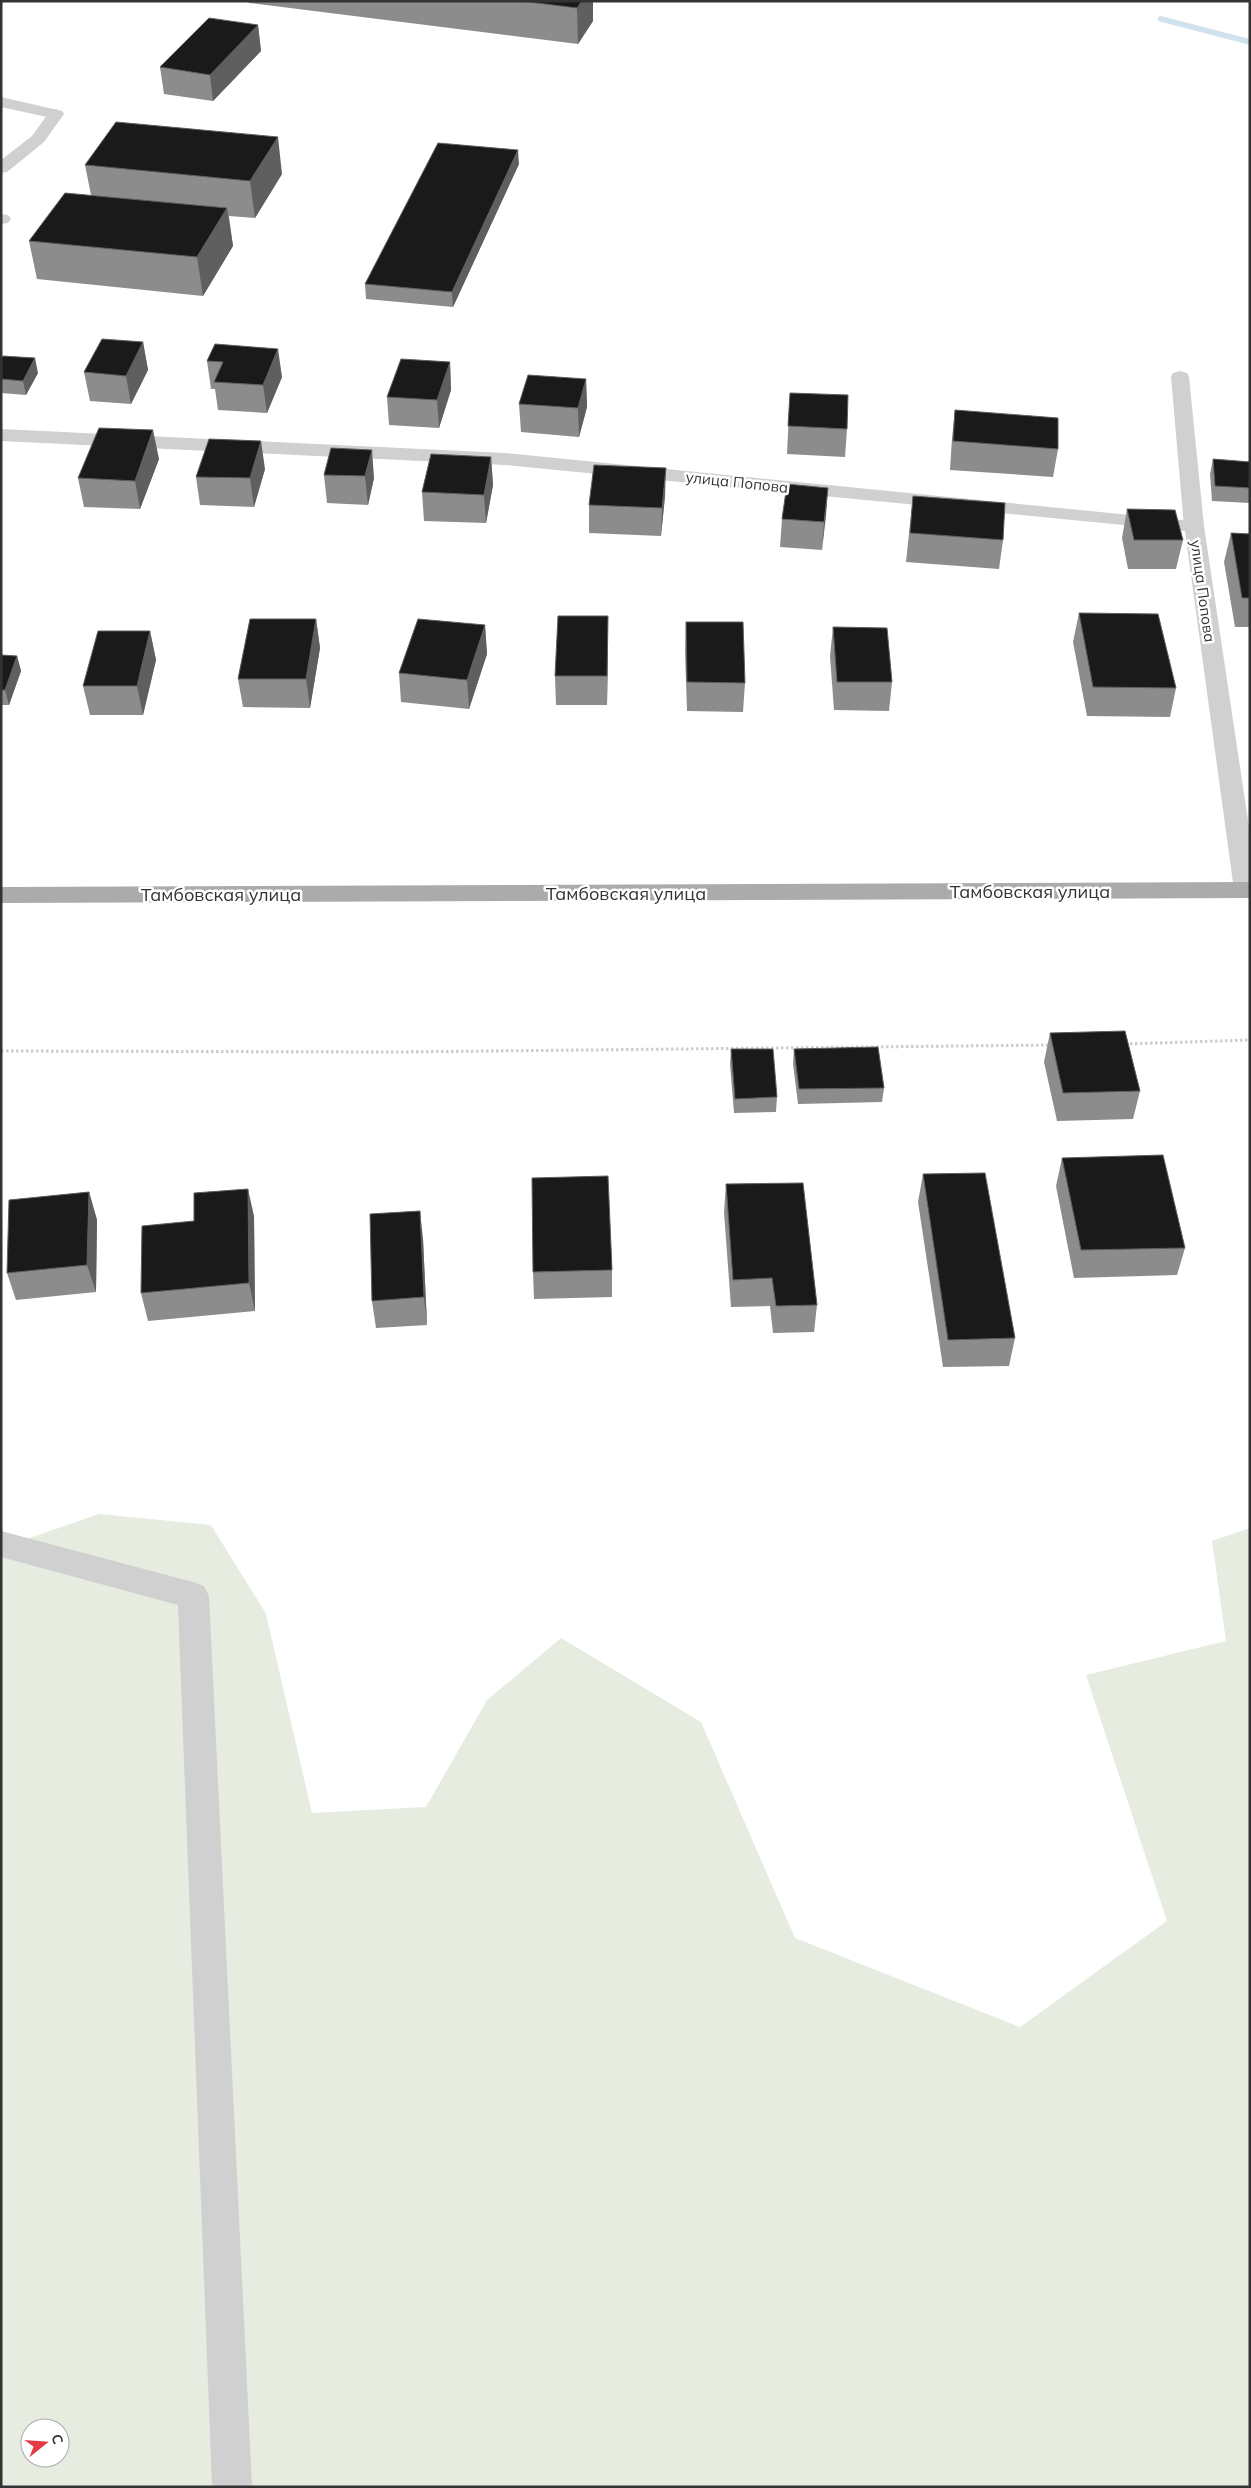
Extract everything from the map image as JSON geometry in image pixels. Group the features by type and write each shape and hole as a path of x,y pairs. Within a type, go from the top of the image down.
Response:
{"main road":[{"name":"Тамбовская улица","path":"1,895 1248,890"}],"street":[{"path":"1,102 56,114 38,139 1,168"},
{"path":"1180,377 1194,526"},
{"name":"улица Попова","path":"1,435 505,459 1194,526 1248,890"},
{"path":"1,1544 193,1596 232,2487"}],"path":[{"path":"1116,1044 1250,1040"},
{"path":"1,1051 398,1052 1057,1045"}],"shaded area":[{"path":"99,1514 211,1525 266,1614 312,1813 426,1807 487,1700 561,1638 701,1722 795,1938 1020,2027 1167,1921 1086,1675 1226,1641 1212,1541 1250,1528 1250,2487 1,2487 1,1548"}],"building":[{"path":"521,1 582,1 577,8"},
{"path":"209,18 258,25 210,75 160,67"},
{"path":"116,122 278,137 250,181 85,165"},
{"path":"438,143 518,150 452,292 365,284"},
{"path":"65,193 227,208 197,257 29,241"},
{"path":"102,339 143,342 126,376 84,372"},
{"path":"215,344 278,349 263,385 214,382 223,362 207,361"},
{"path":"3,356 35,358 23,381 1,379 1,359"},
{"path":"401,359 450,362 437,400 387,397"},
{"path":"528,375 586,379 578,408 519,404"},
{"path":"790,393 848,395 847,429 788,426"},
{"path":"955,410 1058,418 1058,449 953,441"},
{"path":"99,428 153,430 135,481 78,478"},
{"path":"209,439 261,441 250,478 196,477"},
{"path":"331,448 372,450 365,476 324,475"},
{"path":"431,454 491,457 484,495 422,492"},
{"path":"1213,459 1250,462 1250,488 1215,486"},
{"path":"594,465 666,468 662,508 589,505"},
{"path":"787,484 828,488 824,522 782,519"},
{"path":"913,496 1005,503 1003,540 910,533"},
{"path":"1127,509 1175,510 1183,540 1134,540"},
{"path":"1231,533 1250,534 1250,598 1242,598"},
{"path":"1079,613 1158,614 1176,688 1093,687"},
{"path":"558,616 608,616 607,676 555,676"},
{"path":"250,619 316,619 306,679 238,679"},
{"path":"418,619 485,625 467,680 399,673"},
{"path":"686,622 743,622 745,683 687,682"},
{"path":"833,627 887,628 892,682 837,682"},
{"path":"98,631 150,631 137,686 83,686"},
{"path":"1,655 17,656 5,690 1,690"},
{"path":"1125,1031 1140,1091 1063,1093 1050,1033"},
{"path":"878,1047 884,1088 799,1089 794,1049"},
{"path":"731,1049 773,1049 777,1097 735,1099"},
{"path":"1163,1155 1185,1248 1081,1250 1062,1158"},
{"path":"985,1173 1015,1338 948,1340 923,1174"},
{"path":"608,1176 612,1270 533,1272 532,1178"},
{"path":"803,1183 817,1305 776,1306 772,1278 733,1280 726,1184"},
{"path":"248,1189 249,1283 141,1293 142,1226 194,1221 194,1193"},
{"path":"89,1192 87,1265 7,1273 9,1200"},
{"path":"420,1211 424,1297 372,1301 370,1214"}],"waterway":[{"path":"1161,19 1250,42"}]}
